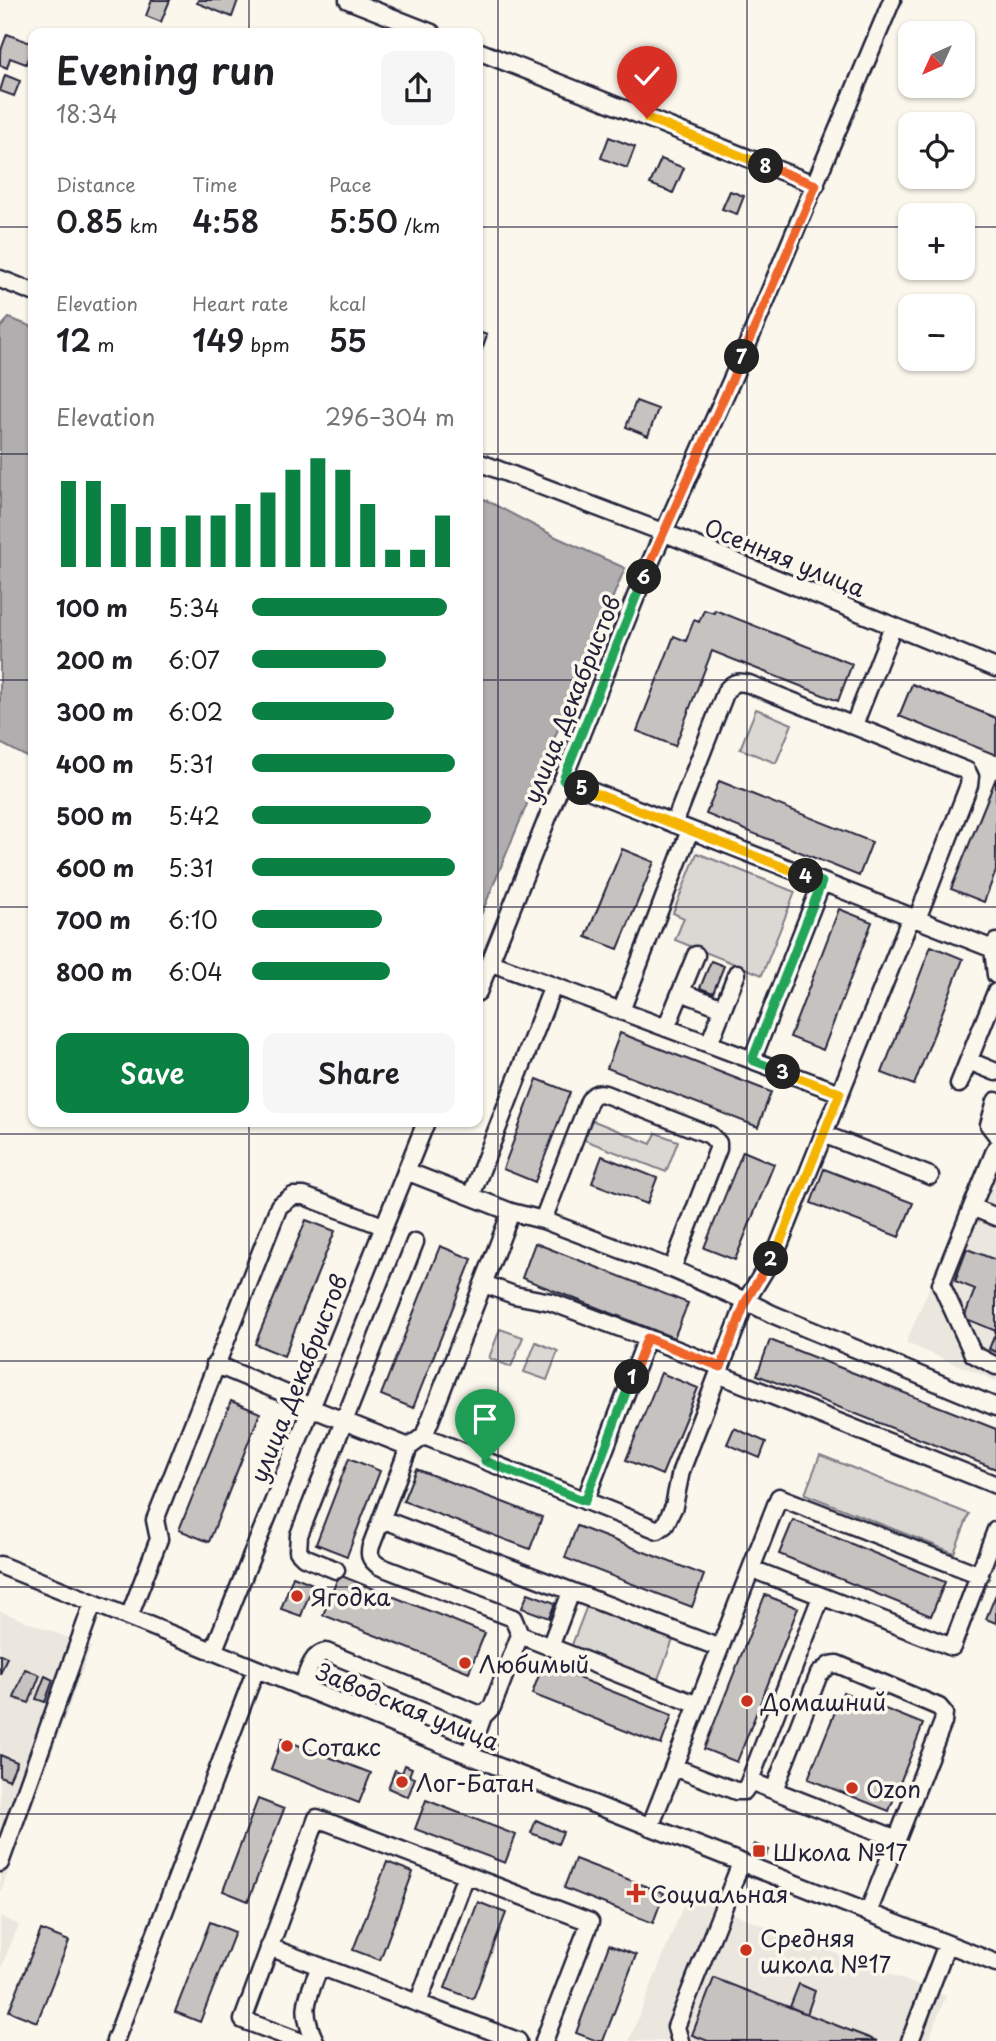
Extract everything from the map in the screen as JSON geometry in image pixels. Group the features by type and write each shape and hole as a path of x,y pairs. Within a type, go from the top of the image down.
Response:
{"street":[{"path":"348,0 419,28"},
{"name":"улица Декабристов","path":"483,978 642,581 816,185 892,0"},
{"path":"483,53 816,185"},
{"path":"0,279 28,290"},
{"name":"Осенняя улица","path":"483,464 665,533 996,668"},
{"path":"854,725 893,626"},
{"path":"424,1436 658,1530 666,1525 674,1506 681,1471 746,1301 777,1250 969,785 970,777 967,771 749,684 740,681 731,684 726,691 621,1012"},
{"path":"563,780 914,918 995,946 996,975"},
{"path":"752,1060 822,882"},
{"path":"666,1028 696,955"},
{"path":"489,962 840,1093"},
{"path":"709,1044 737,973"},
{"path":"471,1196 553,986"},
{"path":"681,992 723,1009"},
{"path":"959,1084 996,992"},
{"path":"969,1061 996,1072"},
{"path":"543,1220 589,1101 592,1095 605,1094 710,1135 718,1143 672,1269"},
{"path":"996,1101 989,1120 990,1129 996,1134"},
{"name":"улица Декабристов","path":"213,1651 424,1127"},
{"path":"823,1134 930,1177"},
{"path":"996,1148 941,1279 973,1354 996,1366"},
{"path":"406,1171 511,1212 543,1220 672,1269 772,1314 996,1407"},
{"path":"129,1617 159,1539 155,1520 279,1206 293,1196 304,1196 383,1226"},
{"path":"972,1207 996,1217"},
{"path":"469,1755 483,1716 492,1707 520,1635 513,1618 379,1566 372,1561 369,1554 409,1447 424,1436 511,1212"},
{"path":"336,1570 304,1557 298,1551 297,1545 415,1242"},
{"path":"484,1284 514,1295 551,1302 647,1338 996,1485"},
{"path":"585,1501 647,1338"},
{"path":"215,1364 284,1393 311,1408 409,1447"},
{"path":"650,1827 779,1497 979,1575"},
{"path":"382,1519 720,1648"},
{"path":"752,1569 951,1647 996,1530"},
{"name":"Заводская улица","path":"0,1565 469,1755 996,1963"},
{"path":"550,1647 570,1592"},
{"path":"674,1767 736,1791 744,1791 821,1597"},
{"path":"0,1863 6,1827 93,1603"},
{"path":"520,1635 698,1705"},
{"path":"302,1688 315,1657 320,1652 326,1652 483,1716"},
{"path":"775,1790 819,1674 831,1665 837,1664 933,1703 944,1713 868,1913"},
{"path":"115,2041 256,1669"},
{"path":"750,1781 897,1839"},
{"path":"299,2041 243,2020 317,1818 590,1922 544,2041"},
{"path":"680,2041 676,2027 741,1863"},
{"path":"418,2003 466,1875"},
{"path":"910,2041 947,1944"},
{"path":"270,1947 518,2041"},
{"path":"315,2041 307,2025 305,2007 320,1966"}],"shaded area":[{"path":"9,318 28,325 28,757 0,743 0,328"},
{"path":"483,499 556,537 625,568 483,910"},
{"path":"756,709 792,724 776,763 740,749"},
{"path":"697,853 795,892 762,975 675,940 684,918 673,913"},
{"path":"589,1119 651,1144 656,1133 678,1141 666,1172 582,1139"},
{"path":"986,1152 996,1156 996,1381 906,1343"},
{"path":"500,1329 523,1337 511,1367 489,1358"},
{"path":"536,1342 558,1351 547,1380 524,1372"},
{"path":"820,1455 969,1514 954,1553 805,1494"},
{"path":"588,1603 674,1637 656,1684 570,1650"},
{"path":"0,1611 91,1647 0,1894"},
{"name":"Средняя школа №17","path":"687,1896 946,1996 928,2041 629,2041"},
{"path":"0,1916 19,1925 0,1970"}],"building":[{"path":"152,0 170,0 161,22 146,16"},
{"path":"198,0 238,0 232,17 197,3"},
{"path":"7,34 28,42 26,64 10,58 7,68 0,65 0,53"},
{"path":"5,75 20,81 14,96 0,91"},
{"path":"609,137 635,147 627,168 601,158"},
{"path":"661,159 684,168 673,193 650,184"},
{"path":"730,191 744,196 737,214 722,209"},
{"path":"636,401 658,409 648,436 626,427"},
{"path":"704,610 714,613 715,610 852,664 838,701 712,651 675,746 637,731 674,636 686,641 694,620 699,622"},
{"path":"912,684 996,718 996,755 899,716"},
{"path":"996,778 996,871 984,902 951,889"},
{"path":"719,781 872,842 859,876 706,814"},
{"path":"622,849 654,862 618,949 586,937"},
{"path":"839,909 872,922 823,1050 790,1037"},
{"path":"931,946 963,959 914,1085 882,1073"},
{"path":"711,961 724,966 713,993 700,988"},
{"path":"620,1033 771,1092 758,1127 607,1068"},
{"path":"537,1079 570,1092 535,1182 503,1169"},
{"path":"743,1151 774,1164 735,1260 704,1248"},
{"path":"602,1156 657,1178 647,1204 592,1183"},
{"path":"824,1169 913,1203 899,1237 811,1203"},
{"path":"306,1220 335,1231 284,1356 255,1344"},
{"path":"535,1243 688,1303 674,1338 522,1278"},
{"path":"440,1246 472,1259 413,1408 381,1395"},
{"path":"967,1249 996,1260 996,1331 964,1318 975,1289 955,1281"},
{"path":"996,1332 996,1352 989,1349"},
{"path":"770,1340 996,1429 996,1469 757,1375"},
{"path":"661,1373 698,1388 662,1475 626,1460"},
{"path":"231,1401 260,1413 209,1542 179,1530"},
{"path":"734,1428 766,1442 760,1458 727,1444"},
{"path":"349,1458 380,1471 347,1556 316,1544"},
{"path":"416,1469 542,1517 530,1549 403,1501"},
{"path":"793,1520 945,1582 931,1616 779,1554"},
{"path":"577,1526 704,1575 692,1607 565,1558"},
{"path":"339,1575 485,1633 469,1672 323,1615"},
{"name":"Ягодка","path":"293,1576 313,1584 301,1616 281,1609"},
{"path":"528,1593 555,1603 549,1618 522,1608"},
{"path":"996,1594 996,1623 986,1619"},
{"path":"765,1595 798,1608 737,1762 704,1749"},
{"path":"0,1654 7,1657 0,1674"},
{"path":"543,1664 672,1715 661,1745 532,1694"},
{"path":"25,1669 40,1675 29,1703 14,1698"},
{"path":"45,1676 53,1680 45,1702 36,1699"},
{"path":"843,1692 923,1724 889,1811 808,1779"},
{"path":"282,1739 371,1773 359,1803 271,1769"},
{"path":"0,1755 17,1762 9,1780 0,1776"},
{"path":"405,1765 412,1768 409,1776 415,1778 408,1797 388,1788 395,1770 402,1773"},
{"path":"258,1799 284,1809 248,1901 223,1891"},
{"path":"426,1800 516,1835 505,1863 415,1829"},
{"path":"536,1820 563,1832 558,1844 531,1833"},
{"path":"754,1844 769,1850 766,1856 751,1850"},
{"path":"575,1859 664,1893 653,1923 564,1888"},
{"path":"387,1862 413,1872 380,1960 353,1950"},
{"path":"478,1902 506,1913 473,1999 445,1988"},
{"path":"210,1922 235,1932 200,2022 175,2012"},
{"path":"41,1930 69,1941 37,2022 9,2011"},
{"path":"609,1945 636,1955 603,2041 597,2041 576,2033"},
{"path":"714,1978 877,2041 708,2041 692,2035"},
{"path":"799,1984 815,1991 807,2014 790,2007"}],"place":[{"name":"Ягодка","path":"297,1596"},
{"name":"Любимый","path":"465,1663"},
{"name":"Домашний","path":"747,1701"},
{"name":"Сотакс","path":"287,1746"},
{"name":"Лог-Батан","path":"402,1782"},
{"name":"Ozon","path":"852,1788"},
{"name":"Школа №17","path":"759,1851"},
{"name":"Социальная","path":"636,1893"},
{"name":"Средняя школа №17","path":"746,1950"}],"route":[{"path":"485,1461 585,1501 647,1338 721,1367 746,1301 777,1250 840,1093 752,1060 822,882 563,780 642,581 816,185 647,118"}]}
